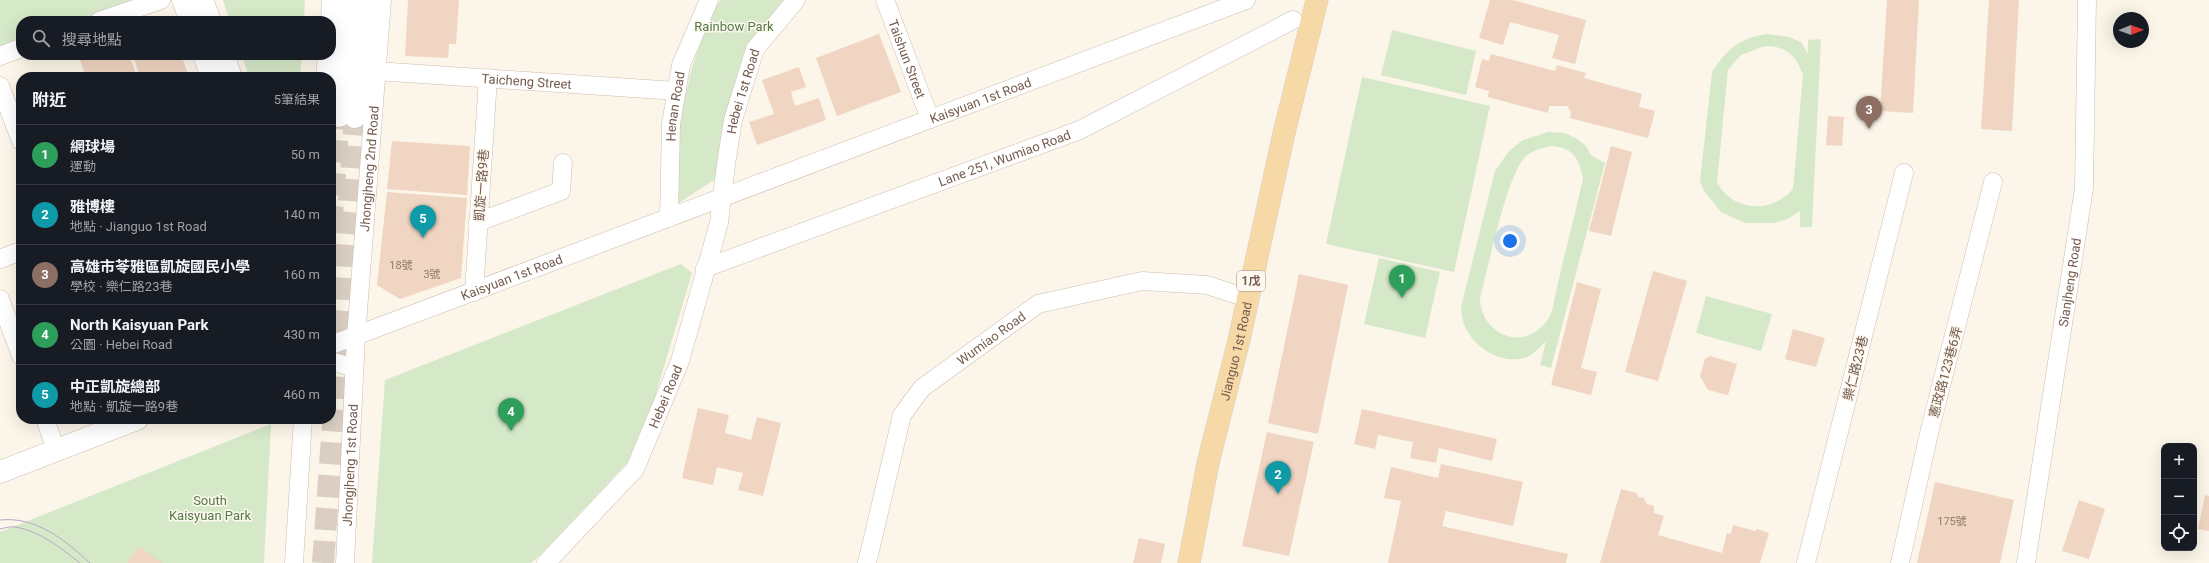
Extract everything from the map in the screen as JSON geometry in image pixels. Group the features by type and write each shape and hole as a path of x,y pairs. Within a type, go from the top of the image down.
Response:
{"main road":[{"name":"Jianguo 1st Road","path":"1189,563 1208,463 1284,133 1317,0"}],"street":[{"path":"114,16 161,0"},
{"path":"183,0 189,16"},
{"path":"202,0 208,16"},
{"path":"330,16 331,0"},
{"name":"Jhongjheng 2nd Road","path":"346,0 347,116 363,0"},
{"name":"Jhongjheng 2nd Road","path":"354,368 382,0"},
{"name":"Henan Road","path":"669,218 670,124 681,65 709,0"},
{"name":"Hebei 1st Road","path":"719,199 733,120 755,49 796,0"},
{"name":"Taishun Street","path":"885,0 930,119"},
{"name":"Kaisyuan 1st Road","path":"336,344 1246,0"},
{"name":"Sianjheng Road","path":"2026,563 2084,188 2087,0"},
{"name":"Lane 251, Wumiao Road","path":"705,268 1080,130 1293,20"},
{"path":"0,56 16,50"},
{"path":"206,60 210,72"},
{"path":"225,60 229,72"},
{"path":"325,72 327,60"},
{"name":"Taicheng Street","path":"376,71 677,91"},
{"name":"凱旋一路9巷","path":"474,292 488,78"},
{"path":"0,86 16,128"},
{"path":"478,222 561,191 562,163"},
{"name":"樂仁路23巷","path":"1806,563 1904,173"},
{"name":"憲政路123巷6弄","path":"1900,563 1930,428 1994,182"},
{"name":"Hebei Road","path":"546,563 635,469 680,361 705,268 719,224 719,199"},
{"path":"0,259 16,253"},
{"name":"Wumiao Road","path":"867,563 902,415 922,388 1038,304 1142,281 1207,285 1247,298"},
{"path":"0,300 16,343"},
{"path":"336,363 354,368"},
{"name":"Jhongjheng 1st Road","path":"345,563 354,368"},
{"path":"46,424 56,450"},
{"path":"0,472 121,424"},
{"path":"294,563 303,424"}],"green space":[{"path":"0,0 144,0 100,16 16,16 16,47 0,52"},
{"path":"223,0 305,0 304,16 228,16"},
{"name":"Rainbow Park","path":"721,0 783,0 767,20 736,79 717,178 677,204 679,124 692,67 713,10"},
{"path":"1392,30 1476,51 1466,95 1381,75"},
{"path":"1766,34 1789,37 1801,42 1808,54 1808,40 1821,39 1812,227 1800,227 1800,211 1788,219 1775,223 1745,223 1721,212 1704,191 1700,181 1712,72 1723,57 1734,46 1757,36","holes":["1765,46 1772,46 1789,53 1797,62 1803,75 1793,189 1774,203 1764,206 1753,206 1742,204 1732,199 1724,192 1717,182 1728,70 1741,55"]},
{"path":"244,60 302,60 300,72 247,72"},
{"path":"1362,77 1490,106 1454,272 1326,244"},
{"path":"1548,132 1564,133 1576,138 1586,146 1591,155 1605,163 1551,368 1540,365 1546,342 1531,355 1520,359 1510,359 1491,354 1475,342 1469,334 1463,321 1461,307 1495,171 1509,151 1523,140","holes":["1551,146 1565,149 1574,156 1580,166 1583,179 1552,310 1549,318 1540,329 1529,335 1518,337 1507,336 1496,331 1488,322 1482,311 1480,298 1499,222 1512,181 1519,166 1526,156 1541,148"]},
{"path":"1379,258 1440,272 1425,338 1364,324"},
{"path":"681,264 692,273 654,400 627,463 539,556 531,563 372,563 385,380"},
{"path":"1706,296 1772,314 1761,351 1696,333"},
{"name":"South Kaisyuan Park","path":"271,424 264,563 0,563 0,532"}],"building":[{"path":"408,0 459,0 456,44 449,44 448,58 405,56"},
{"path":"1490,0 1512,0 1586,20 1575,64 1552,58 1559,35 1510,22 1503,45 1479,38"},
{"path":"1887,0 1919,0 1913,113 1880,111"},
{"path":"1989,0 2019,0 2012,131 1981,129"},
{"path":"879,34 901,92 837,116 816,58"},
{"path":"1491,54 1555,71 1557,65 1586,73 1584,78 1642,94 1639,107 1655,111 1648,138 1570,118 1571,112 1567,106 1549,106 1548,113 1488,97 1489,91 1475,87 1482,59 1489,61"},
{"path":"80,60 131,60 135,72 84,72"},
{"path":"135,60 183,60 187,72 138,72"},
{"path":"799,67 806,87 791,92 795,106 819,98 826,120 757,145 749,122 774,114 762,80"},
{"path":"1828,116 1844,117 1842,146 1826,145"},
{"path":"392,141 470,146 467,195 387,189"},
{"path":"1611,146 1632,152 1611,236 1589,231"},
{"path":"387,192 467,198 461,278 400,299 377,285"},
{"path":"1653,271 1687,281 1658,381 1625,372"},
{"path":"1299,274 1348,285 1318,434 1268,423"},
{"path":"1577,282 1601,289 1581,368 1597,372 1591,395 1551,385"},
{"path":"1793,329 1825,338 1816,367 1785,359"},
{"path":"1710,356 1737,364 1728,395 1708,390 1700,376 1705,359"},
{"path":"698,408 729,415 725,433 751,440 757,417 781,423 763,496 738,490 743,473 717,467 713,485 682,478"},
{"path":"1362,409 1497,439 1492,461 1439,448 1436,463 1410,458 1413,442 1378,435 1375,449 1354,444"},
{"path":"1267,432 1314,442 1289,556 1242,546"},
{"path":"1441,464 1523,482 1513,526 1446,511 1442,526 1568,554 1566,563 1388,563 1401,501 1384,498 1391,467 1438,478"},
{"path":"1935,482 2014,500 2000,563 1917,563"},
{"path":"1621,489 1636,493 1639,498 1643,497 1647,504 1654,506 1654,513 1664,516 1658,535 1722,553 1727,533 1731,534 1733,525 1755,531 1757,529 1769,533 1760,563 1600,563"},
{"path":"2205,495 2209,496 2209,531 2198,529"},
{"path":"2079,500 2105,509 2089,559 2062,551"},
{"path":"1139,538 1165,544 1161,563 1133,563"},
{"path":"139,546 162,563 127,563"}],"tunnel":[{"path":"336,158 339,116"},
{"path":"336,382 355,117"},
{"path":"323,563 333,424"}],"tram line":[{"path":"0,520 26,522 49,531 60,538 90,563"},
{"path":"0,529 13,527 33,532 50,541 80,563"}],"place":[{"name":"高雄市苓雅區凱旋國民小學","path":"1869,129"},
{"name":"中正凱旋總部","path":"423,238"},
{"name":"網球場","path":"1402,298"},
{"name":"North Kaisyuan Park","path":"511,431"},
{"name":"雅博樓","path":"1278,494"}]}
